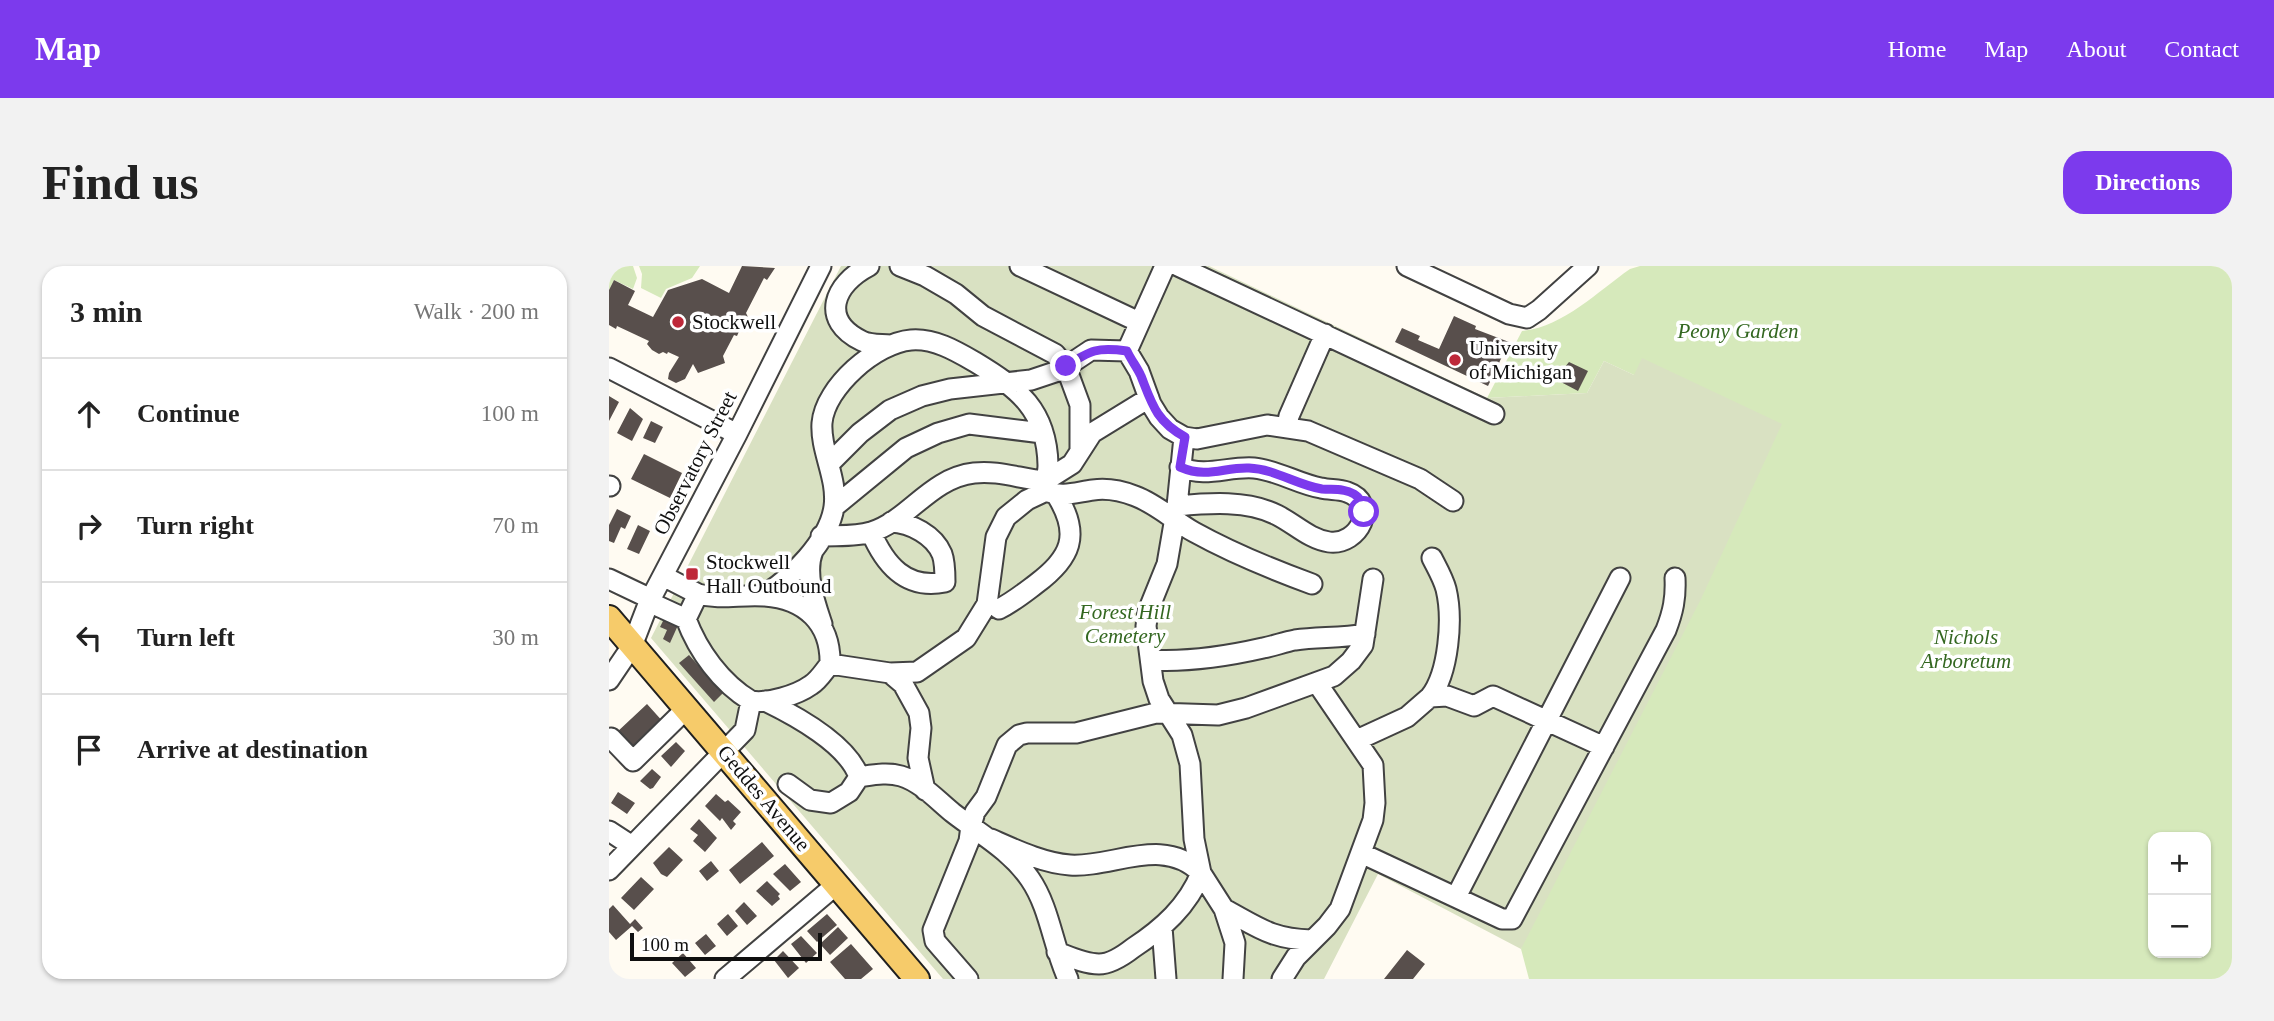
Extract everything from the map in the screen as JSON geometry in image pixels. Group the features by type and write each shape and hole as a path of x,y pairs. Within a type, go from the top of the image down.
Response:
{"main road":[{"name":"Geddes Avenue","path":"609,618 917,979"}],"street":[{"name":"Observatory Street","path":"609,680 632,646 650,600 821,266"},
{"path":"869,266 855,273 840,290 834,304 837,317 846,330 863,342 890,345"},
{"path":"900,266 925,276 956,294 983,316 1055,354 1066,366 1080,405 1080,449"},
{"path":"1020,266 1139,322"},
{"path":"1127,351 1165,266"},
{"path":"1178,266 1494,414"},
{"path":"1407,266 1509,314 1527,318 1588,266"},
{"path":"1287,426 1325,334"},
{"path":"834,507 830,463 823,439 822,422 827,405 841,383 877,352 890,345 912,340 941,344 1007,382 1023,395 1040,420 1049,489 1067,512 1072,533 1067,552 1056,569 1012,603 999,609"},
{"path":"830,463 860,433 890,410 922,396 950,389 1031,380 1066,366 1091,350 1127,351"},
{"path":"1127,351 1159,417 1170,429 1185,437 1197,439 1267,425 1308,431 1408,474 1453,501"},
{"path":"609,368 737,434"},
{"path":"830,664 890,673 918,672 966,638 987,604 996,537 1006,517 1027,500 1049,489 1072,464 1092,433 1149,398"},
{"path":"758,701 799,692 813,684 830,664 827,635 813,590 810,565 834,507 906,448 938,433 969,424 1042,433"},
{"path":"1057,952 1086,962 1102,964 1122,956 1162,928 1176,913 1201,873 1194,839 1190,764 1182,734 1159,699 1153,681 1146,626 1148,611 1167,564 1185,437"},
{"path":"1176,513 1219,504 1256,508 1277,515 1317,539 1341,542 1360,528 1364,512 1359,498 1353,494 1342,490 1322,489 1261,469 1243,468 1206,473 1180,467"},
{"path":"762,596 794,573 818,542 871,532 891,522 945,482 974,473 1006,474 1049,489 1121,491 1176,513 1235,554 1312,584"},
{"path":"871,532 881,555 898,572 929,585 945,582 941,552 931,540 912,526 891,522"},
{"path":"1357,740 1407,716 1430,697 1441,678 1449,625 1445,586 1432,558"},
{"path":"663,576 698,594 716,597 762,596 796,605 814,616 822,625"},
{"path":"1455,897 1620,578"},
{"path":"1361,853 1502,919 1512,919 1665,630 1673,610 1675,578"},
{"path":"609,579 686,619 693,638 738,693 792,713 821,733 855,768 859,777"},
{"path":"968,979 935,940 933,930 969,841 975,812 986,797 1007,745 1027,733 1076,733 1156,713 1218,715 1246,708 1334,676 1351,661 1363,645 1373,579"},
{"path":"686,619 698,594"},
{"path":"1150,660 1196,659 1262,649 1294,640 1331,639 1365,634"},
{"path":"890,673 903,684 919,713 921,728 918,758 925,790"},
{"path":"1283,979 1296,957 1340,909 1373,820 1375,803 1373,765 1317,683"},
{"path":"1430,697 1447,696 1469,706 1496,696 1604,747"},
{"path":"609,870 745,730 758,701"},
{"path":"611,738 633,761 687,708"},
{"path":"788,784 810,800 831,803 849,792 859,777 897,775 925,790 971,826 1017,850 1067,864 1093,865 1115,858 1143,854 1165,855 1185,861 1201,873 1224,909 1235,943 1233,979"},
{"path":"609,831 632,846"},
{"path":"992,839 1013,859 1040,898 1068,979"},
{"path":"725,979 837,884"},
{"path":"1224,909 1257,928 1287,939 1311,940"},
{"path":"1162,928 1166,979"}],"green space":[{"path":"609,266 633,266 637,278 633,289 614,280 609,290"},
{"path":"639,266 700,266 692,278 666,289 661,298 641,288 642,274"},
{"name":"Forest Hill Cemetery","path":"841,266 1209,266 1487,398 1587,393 1604,361 1634,375 1642,358 1782,424 1701,599 1521,949 1378,874 1324,979 943,979 651,638"},
{"name":"Nichols Arboretum","path":"1640,266 2232,266 2232,979 1529,979 1521,949 1634,375 1604,361 1587,393 1487,398 1522,331 1552,323 1592,298 1630,269"}],"building":[{"name":"Stockwell","path":"742,266 775,268 767,280 764,278 746,313 749,319 746,326 741,327 737,336 734,335 723,356 725,363 698,373 693,364 685,379 676,383 668,379 679,357 668,352 659,354 647,344 649,341 609,325 609,290 614,280 635,291 628,305 653,317 668,290 702,279 729,293"},
{"path":"1454,316 1476,326 1475,329 1509,342 1488,386 1395,342 1402,328 1420,336 1418,340 1439,349"},
{"path":"1569,362 1588,371 1578,391 1559,381 1563,374 1560,373"},
{"path":"609,396 619,402 609,421"},
{"path":"630,408 643,419 632,441 617,433"},
{"path":"651,421 663,427 655,443 643,438"},
{"path":"644,454 682,473 670,498 631,479"},
{"path":"617,509 631,516 625,529 621,527 614,543 609,541 609,525"},
{"path":"638,525 650,531 639,554 627,549"},
{"path":"664,619 679,623 670,643 663,639 667,630 660,627"},
{"path":"689,655 723,693 714,702 679,663"},
{"path":"647,704 665,724 634,752 616,733"},
{"path":"676,742 685,751 671,767 661,756"},
{"path":"652,769 661,777 650,789 640,781"},
{"path":"618,792 635,803 627,814 611,803"},
{"path":"716,794 725,802 728,800 741,812 733,821 736,824 731,830 722,818 720,821 705,806"},
{"path":"699,819 717,838 705,852 693,841 698,835 690,829"},
{"path":"762,842 774,856 740,884 729,870"},
{"path":"669,847 683,860 667,877 661,874 653,863"},
{"path":"711,861 719,871 707,881 699,871"},
{"path":"785,864 801,882 790,891 773,874"},
{"path":"641,877 654,889 634,910 621,898"},
{"path":"767,881 780,894 780,899 772,906 756,891"},
{"path":"744,902 757,916 747,925 735,911"},
{"path":"613,905 630,924 635,919 643,928 638,932 632,926 616,940 609,932 609,909"},
{"path":"728,914 738,926 727,936 717,924"},
{"path":"827,914 837,925 817,942 807,931"},
{"path":"838,927 848,938 830,955 820,944"},
{"path":"706,934 716,946 705,955 695,943"},
{"path":"801,936 817,953 806,963 791,944"},
{"path":"851,944 873,969 861,979 845,979 830,962"},
{"path":"1407,950 1425,964 1413,979 1384,979"},
{"path":"783,951 799,968 788,978 774,960"},
{"path":"683,953 696,968 685,977 672,963"}],"place":[{"name":"Stockwell","path":"678,322"},
{"name":"University of Michigan","path":"1455,360"},
{"name":"Stockwell Hall Outbound","path":"692,574"}],"route":[{"path":"1066,366 1091,350 1127,351 1159,417 1170,429 1185,437 1180,467 1206,473 1243,468 1261,469 1322,489 1342,490 1353,494 1359,498 1364,512"}],"park label":[{"name":"Peony Garden","path":"1738,331"}]}
